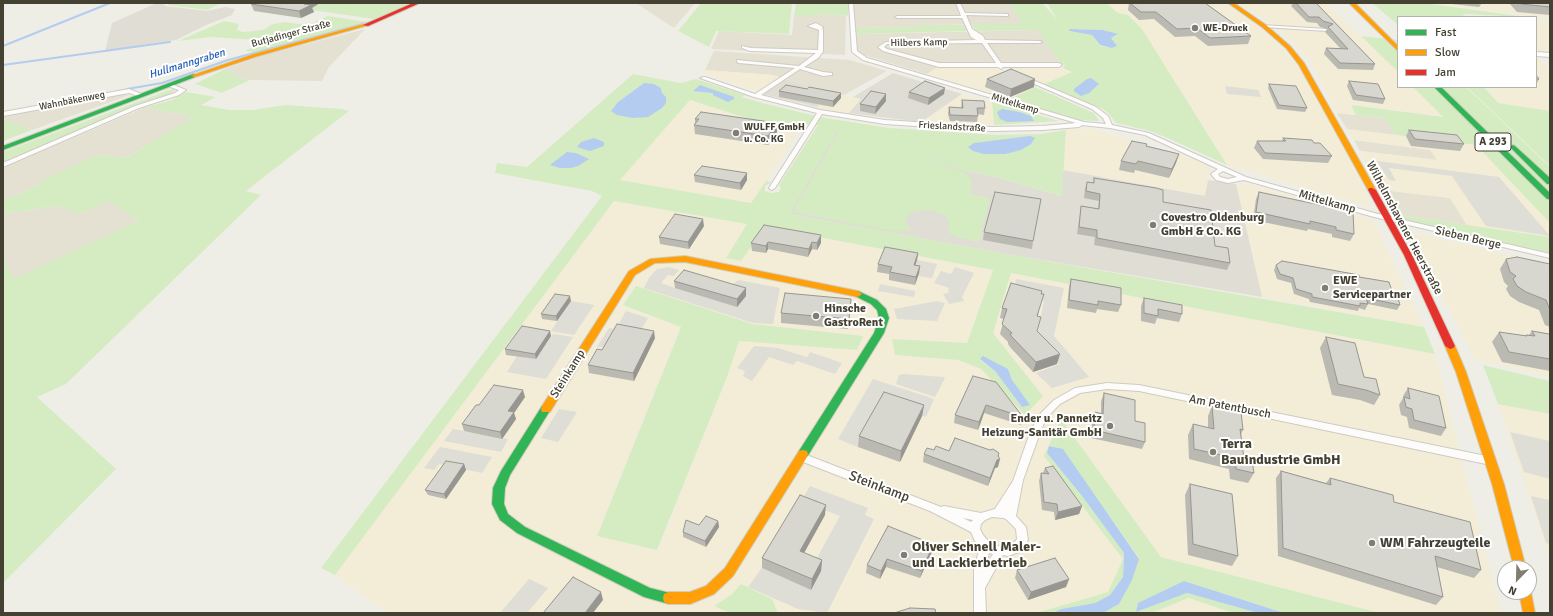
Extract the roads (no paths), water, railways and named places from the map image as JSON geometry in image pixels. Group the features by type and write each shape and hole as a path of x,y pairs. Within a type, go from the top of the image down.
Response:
{"main road":[{"name":"Butjadinger Straße","path":"3,148 169,84 256,55 374,23 418,3"},
{"name":"Wilhelmshavener Heerstraße","path":"1231,3 1264,26 1288,47 1305,68 1408,255 1448,341 1491,461 1518,560"},
{"path":"1354,4 1397,37"},
{"path":"1354,4 1397,48"},
{"name":"A 293","path":"1438,88 1550,197"},
{"path":"1451,88 1476,112"},
{"name":"A 293","path":"1505,139 1550,182"},
{"name":"Steinkamp","path":"685,259 861,295 874,302 881,309 884,318 879,333 801,458 730,572 710,590 690,598 668,598 648,593 521,530 504,517 498,504 499,488 505,474 625,284 638,268 648,263 662,260 685,259"},
{"path":"1527,600 1529,613"}],"street":[{"name":"Mittelkamp","path":"851,3 854,52 860,56 1084,124 1110,126 1159,138 1222,169 1244,178 1387,219"},
{"path":"958,3 973,37 984,41 1040,42"},
{"path":"897,16 1006,15"},
{"path":"1264,26 1327,30"},
{"path":"756,96 816,58 820,52 821,30 819,28"},
{"path":"984,41 998,64 1008,71"},
{"name":"Hilbers Kamp","path":"984,41 886,43 881,47 885,50 935,65 998,64"},
{"path":"744,47 750,49 820,52"},
{"path":"1537,54 1550,55"},
{"path":"739,61 800,68 823,74 830,74"},
{"path":"998,64 1059,65"},
{"path":"1020,76 1094,108 1106,117 1110,126"},
{"name":"Frieslandstraße","path":"703,78 756,96 820,112 884,122 958,128 1019,130 1084,124"},
{"path":"3,165 137,107 177,94 182,90 169,84"},
{"name":"Wahnbäkenweg","path":"3,114 130,91 141,95"},
{"path":"772,188 820,112"},
{"name":"Mittelkamp","path":"1222,169 1214,175 1221,180 1228,181 1244,178"},
{"name":"Sieben Berge","path":"1387,219 1550,256"},
{"name":"Am Patentbusch","path":"1011,517 1018,480 1028,448 1044,415 1057,402 1078,390 1107,386 1139,388 1491,461"},
{"name":"Steinkamp","path":"801,458 934,508 975,529"},
{"name":"Am Patentbusch","path":"998,513 1018,480"},
{"name":"Steinkamp","path":"934,508 980,517"},
{"path":"998,513 1011,517 1021,527 1023,540 1015,549 1000,551 986,546 979,538 975,529 980,517 986,514 998,513"},
{"path":"980,613 979,570 986,546"},
{"path":"979,588 1000,551"}],"water":[{"path":"1069,29 1103,30 1118,34 1111,38 1117,46 1112,48 1100,45 1092,35 1070,31"},
{"path":"1091,78 1099,84 1089,93 1081,96 1074,91 1074,89 1087,79"},
{"path":"644,83 654,84 661,88 662,93 666,97 666,103 662,108 648,117 633,118 617,115 611,111 618,102"},
{"path":"700,85 734,97 734,99 728,102 713,95 713,93 693,91"},
{"path":"1002,109 1031,116 1034,121 1007,122 1000,119 997,112"},
{"path":"1030,136 1035,138 1031,144 1021,150 1005,154 984,154 973,151 968,147 974,143"},
{"path":"594,138 604,142 604,146 590,151 577,147 581,142"},
{"path":"567,152 576,153 589,159 578,166 571,168 560,168 550,165"},
{"path":"983,356 1008,369 1012,380 1030,405 1022,407 995,371 980,359"},
{"path":"1049,446 1063,449 1139,559 1132,580 1119,604 1103,613 1053,613 1061,609 1095,603 1110,595 1123,577 1124,553 1082,496 1047,453"},
{"path":"1184,581 1284,613 1258,613 1187,593 1136,612 1138,603"}],"waterway":[{"path":"3,46 110,3"},
{"name":"Hullmanngraben","path":"127,89 162,83 228,60 374,21"},
{"path":"3,65 170,42"}],"place":[{"name":"WE-Druck","path":"1195,28"},
{"name":"WULFF GmbH u. Co. KG","path":"736,133"},
{"name":"Covestro Oldenburg GmbH & Co. KG","path":"1153,225"},
{"name":"EWE Servicepartner","path":"1325,288"},
{"name":"Hinsche GastroRent","path":"816,316"},
{"name":"Ender u. Panneitz Heizung-Sanitär GmbH","path":"1110,426"},
{"name":"Terra Bauindustrie GmbH","path":"1213,452"},
{"name":"WM Fahrzeugteile","path":"1372,543"},
{"name":"Oliver Schnell Maler- und Lackierbetrieb","path":"904,555"}]}
